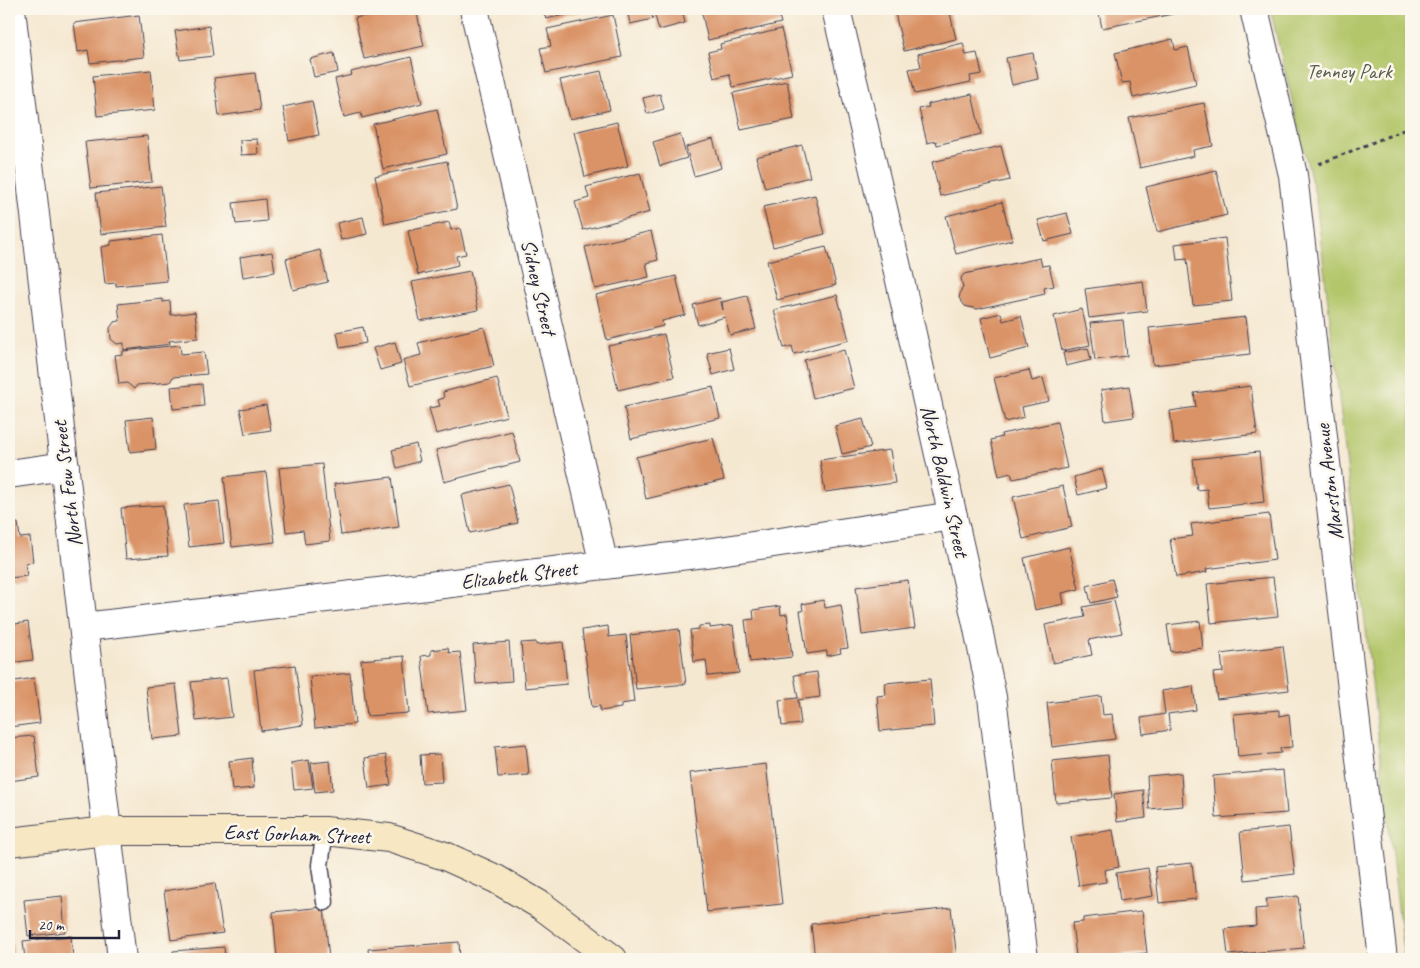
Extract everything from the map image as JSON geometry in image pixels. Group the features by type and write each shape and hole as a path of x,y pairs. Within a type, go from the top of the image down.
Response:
{"main road":[{"name":"East Gorham Street","path":"9,842 107,831 325,832 389,838 445,856 496,880 542,906 613,959"}],"street":[{"name":"North Few Street","path":"11,9 12,40 65,466 122,959"},
{"name":"Sidney Street","path":"474,9 604,565"},
{"name":"North Baldwin Street","path":"836,9 899,276 992,697 1024,959"},
{"name":"Marston Avenue","path":"1254,9 1293,175 1383,959"},
{"path":"9,474 65,466"},
{"name":"Elizabeth Street","path":"84,627 713,552 953,516"}],"lane":[{"path":"325,832 320,865 325,902"}],"path":[{"path":"1293,175 1411,127"}],"green space":[{"name":"Tenney Park","path":"1270,9 1411,9 1411,959 1404,959 1316,199"}],"building":[{"path":"396,9 416,9 424,46 364,59 355,18"},
{"path":"543,9 586,9 587,10 546,19"},
{"path":"627,9 650,9 653,19 630,24"},
{"path":"653,9 682,9 685,23 659,30"},
{"path":"701,9 777,9 781,23 708,40"},
{"path":"894,9 949,9 956,39 904,51"},
{"path":"1098,9 1172,9 1173,14 1102,28"},
{"path":"139,15 144,57 90,63 88,50 78,52 74,23"},
{"path":"613,15 622,57 546,73 540,48 551,46 547,29"},
{"path":"209,26 213,56 180,60 175,31"},
{"path":"781,29 792,74 733,87 729,74 714,78 708,52 721,49 720,44"},
{"path":"1173,39 1175,50 1188,47 1196,84 1133,98 1130,82 1122,83 1115,53"},
{"path":"963,43 966,55 977,53 982,74 970,76 971,82 915,94 909,69 921,67 918,54"},
{"path":"334,53 338,72 314,77 310,59"},
{"path":"1033,53 1038,79 1012,85 1006,58"},
{"path":"411,57 422,103 362,118 361,113 344,117 335,79 352,75 351,72"},
{"path":"151,70 155,110 97,116 93,76"},
{"path":"601,71 610,110 570,119 560,80"},
{"path":"255,73 260,110 219,116 214,78"},
{"path":"787,81 794,119 741,130 733,93"},
{"path":"660,94 664,109 647,114 643,98"},
{"path":"972,94 981,134 937,145 936,141 927,143 919,109 929,107 928,104"},
{"path":"312,101 319,135 289,141 283,107"},
{"path":"1204,103 1213,146 1193,150 1194,156 1140,168 1129,118"},
{"path":"437,109 447,154 383,169 373,124"},
{"path":"617,122 628,166 585,177 574,132"},
{"path":"680,134 687,158 660,166 653,142"},
{"path":"147,136 152,182 91,188 85,142"},
{"path":"257,139 258,154 241,155 240,140"},
{"path":"713,139 721,168 694,176 686,147"},
{"path":"802,145 810,177 765,188 756,157"},
{"path":"1001,146 1010,180 940,196 932,162"},
{"path":"447,161 457,209 385,224 375,176"},
{"path":"1216,170 1227,215 1157,232 1146,187"},
{"path":"640,173 650,212 583,230 575,202 589,198 586,187"},
{"path":"161,186 166,227 101,234 96,193"},
{"path":"815,195 825,234 773,247 763,207"},
{"path":"265,199 267,221 236,224 233,203"},
{"path":"1002,202 1012,240 956,254 946,216"},
{"path":"1067,213 1073,234 1044,241 1038,220"},
{"path":"363,217 367,234 341,240 337,223"},
{"path":"449,222 451,230 460,228 466,254 456,256 458,265 418,275 408,231"},
{"path":"651,231 658,260 646,263 649,277 595,289 585,247"},
{"path":"162,235 167,281 116,286 116,283 105,284 101,247 111,245 111,241"},
{"path":"1225,238 1232,301 1193,305 1187,259 1177,260 1175,244"},
{"path":"826,247 836,285 777,300 767,261"},
{"path":"320,250 328,282 293,290 286,259"},
{"path":"272,252 275,272 243,277 240,257"},
{"path":"1040,258 1042,266 1049,265 1054,286 1044,288 1045,294 977,309 965,306 959,298 963,288 961,278 964,274"},
{"path":"470,271 478,310 420,321 412,282"},
{"path":"676,276 685,315 662,321 663,326 607,340 596,295"},
{"path":"1143,281 1147,311 1089,318 1085,289"},
{"path":"837,295 849,340 794,354 792,346 784,348 774,310"},
{"path":"747,296 756,329 730,335 725,317 698,325 693,305 720,298 723,310 722,302"},
{"path":"163,299 163,302 170,301 171,315 195,312 198,338 169,341 170,344 124,350 124,343 117,344 111,339 110,328 114,322 120,321 118,304"},
{"path":"1082,309 1090,345 1062,351 1054,316"},
{"path":"1001,313 1003,321 1021,316 1029,348 990,358 981,318"},
{"path":"1246,317 1250,354 1153,365 1149,328"},
{"path":"1123,320 1127,356 1095,360 1090,323"},
{"path":"363,327 366,343 340,348 337,332"},
{"path":"484,327 494,366 410,386 403,360 421,355 418,343"},
{"path":"664,334 674,377 618,390 608,346"},
{"path":"395,342 401,364 380,370 373,348"},
{"path":"180,345 181,354 204,352 207,374 173,377 170,382 137,385 134,389 127,383 119,384 115,355 123,354 123,351"},
{"path":"729,348 734,369 713,375 707,353"},
{"path":"1088,348 1091,360 1066,366 1063,353"},
{"path":"844,350 854,388 813,398 804,360"},
{"path":"1029,370 1032,381 1043,378 1049,401 1022,407 1024,417 1005,422 994,378"},
{"path":"497,378 507,416 436,434 429,408 440,406 438,400 444,398 443,392"},
{"path":"202,384 204,406 173,409 171,387"},
{"path":"1129,386 1134,417 1105,421 1101,390"},
{"path":"1251,386 1257,434 1174,444 1170,411 1196,407 1194,393"},
{"path":"713,387 720,418 631,439 624,407"},
{"path":"266,405 271,430 245,434 240,409"},
{"path":"153,417 156,449 130,452 126,420"},
{"path":"863,419 871,447 842,454 835,426"},
{"path":"1057,422 1067,468 1013,479 1011,473 999,476 991,440 1002,437 1001,434"},
{"path":"512,431 520,462 444,482 436,450"},
{"path":"713,438 724,480 646,499 636,457"},
{"path":"416,444 420,461 397,468 392,450"},
{"path":"890,450 895,483 825,492 820,460"},
{"path":"1259,452 1264,502 1209,508 1207,489 1197,490 1193,459"},
{"path":"322,464 330,541 305,544 303,530 286,532 279,468"},
{"path":"1102,469 1107,488 1078,495 1074,477"},
{"path":"266,472 275,542 232,547 224,477"},
{"path":"392,477 399,527 341,535 334,484"},
{"path":"509,484 518,523 470,533 462,495"},
{"path":"1063,486 1072,527 1023,539 1013,497"},
{"path":"219,501 224,543 189,547 184,505"},
{"path":"163,505 168,556 126,559 121,508"},
{"path":"1269,514 1275,560 1206,569 1207,572 1176,577 1170,539 1193,536 1191,524"},
{"path":"18,523 20,538 30,537 33,562 25,563 27,576 9,578 9,524"},
{"path":"1069,547 1079,589 1062,593 1064,604 1035,610 1024,558"},
{"path":"1273,577 1278,616 1211,623 1207,584"},
{"path":"1112,579 1117,597 1091,603 1087,586"},
{"path":"908,580 915,628 862,635 856,587"},
{"path":"824,600 825,608 841,605 848,648 840,649 841,653 827,656 827,651 807,654 800,611 803,611 802,604"},
{"path":"1114,601 1122,633 1089,640 1092,655 1053,663 1045,625 1085,617 1083,607"},
{"path":"780,606 781,615 787,614 792,657 750,662 745,620 754,619 753,610"},
{"path":"1200,621 1203,648 1171,652 1167,625"},
{"path":"28,622 33,660 9,663 9,625"},
{"path":"710,625 710,628 733,625 739,673 708,676 706,660 694,662 690,630 699,629 699,626"},
{"path":"608,626 609,637 626,635 634,702 621,704 621,708 600,711 600,706 592,707 582,630"},
{"path":"679,629 686,684 636,689 630,635"},
{"path":"509,642 512,681 476,684 473,645"},
{"path":"536,642 536,645 563,642 567,684 525,688 521,643"},
{"path":"1283,646 1289,690 1217,699 1213,673 1223,672 1221,654"},
{"path":"448,648 449,653 460,652 467,710 428,714 421,656 431,655 431,650"},
{"path":"404,656 409,713 367,716 361,660"},
{"path":"295,665 303,725 261,731 254,670"},
{"path":"817,672 820,697 798,700 801,724 782,726 779,700 798,698 794,675"},
{"path":"350,673 355,724 315,728 310,677"},
{"path":"34,678 40,723 9,727 9,682"},
{"path":"227,678 232,717 196,721 191,682"},
{"path":"930,679 934,726 880,731 877,696 886,695 885,683"},
{"path":"176,684 182,736 152,739 146,687"},
{"path":"1193,686 1196,710 1168,714 1170,730 1143,734 1141,718 1165,714 1162,691"},
{"path":"1101,696 1103,715 1112,714 1115,739 1052,747 1047,703"},
{"path":"1279,710 1279,716 1289,714 1292,747 1280,748 1281,753 1238,757 1234,714"},
{"path":"34,736 39,777 9,781 9,738"},
{"path":"526,744 529,775 498,777 495,747"},
{"path":"440,754 442,782 422,783 420,755"},
{"path":"386,755 391,785 369,788 365,758"},
{"path":"1108,755 1112,798 1056,803 1052,761"},
{"path":"252,758 254,788 232,790 229,761"},
{"path":"309,760 313,788 294,790 291,763"},
{"path":"330,761 333,790 315,792 311,763"},
{"path":"766,764 782,904 707,912 690,773"},
{"path":"1283,770 1287,813 1216,818 1213,776"},
{"path":"1181,773 1183,806 1149,809 1147,776"},
{"path":"1143,790 1146,818 1117,822 1114,794"},
{"path":"1289,827 1295,874 1245,880 1240,832"},
{"path":"1113,830 1119,867 1104,870 1106,882 1079,886 1071,837"},
{"path":"1192,863 1196,899 1159,903 1155,867"},
{"path":"1148,868 1153,896 1120,901 1116,873"},
{"path":"215,883 223,933 171,940 164,891"},
{"path":"62,896 65,932 28,936 24,900"},
{"path":"1298,896 1304,948 1228,955 1225,929 1256,926 1255,909 1267,908 1266,899"},
{"path":"324,907 329,959 277,959 273,912"},
{"path":"951,908 957,959 815,959 811,924"},
{"path":"1142,911 1147,953 1088,959 1087,955 1076,956 1072,923 1083,922 1083,918"},
{"path":"10,925 14,959 9,959"},
{"path":"71,936 73,959 25,959 23,941"},
{"path":"459,942 460,959 369,959 368,949"},
{"path":"224,947 225,959 174,959 173,951"}]}
